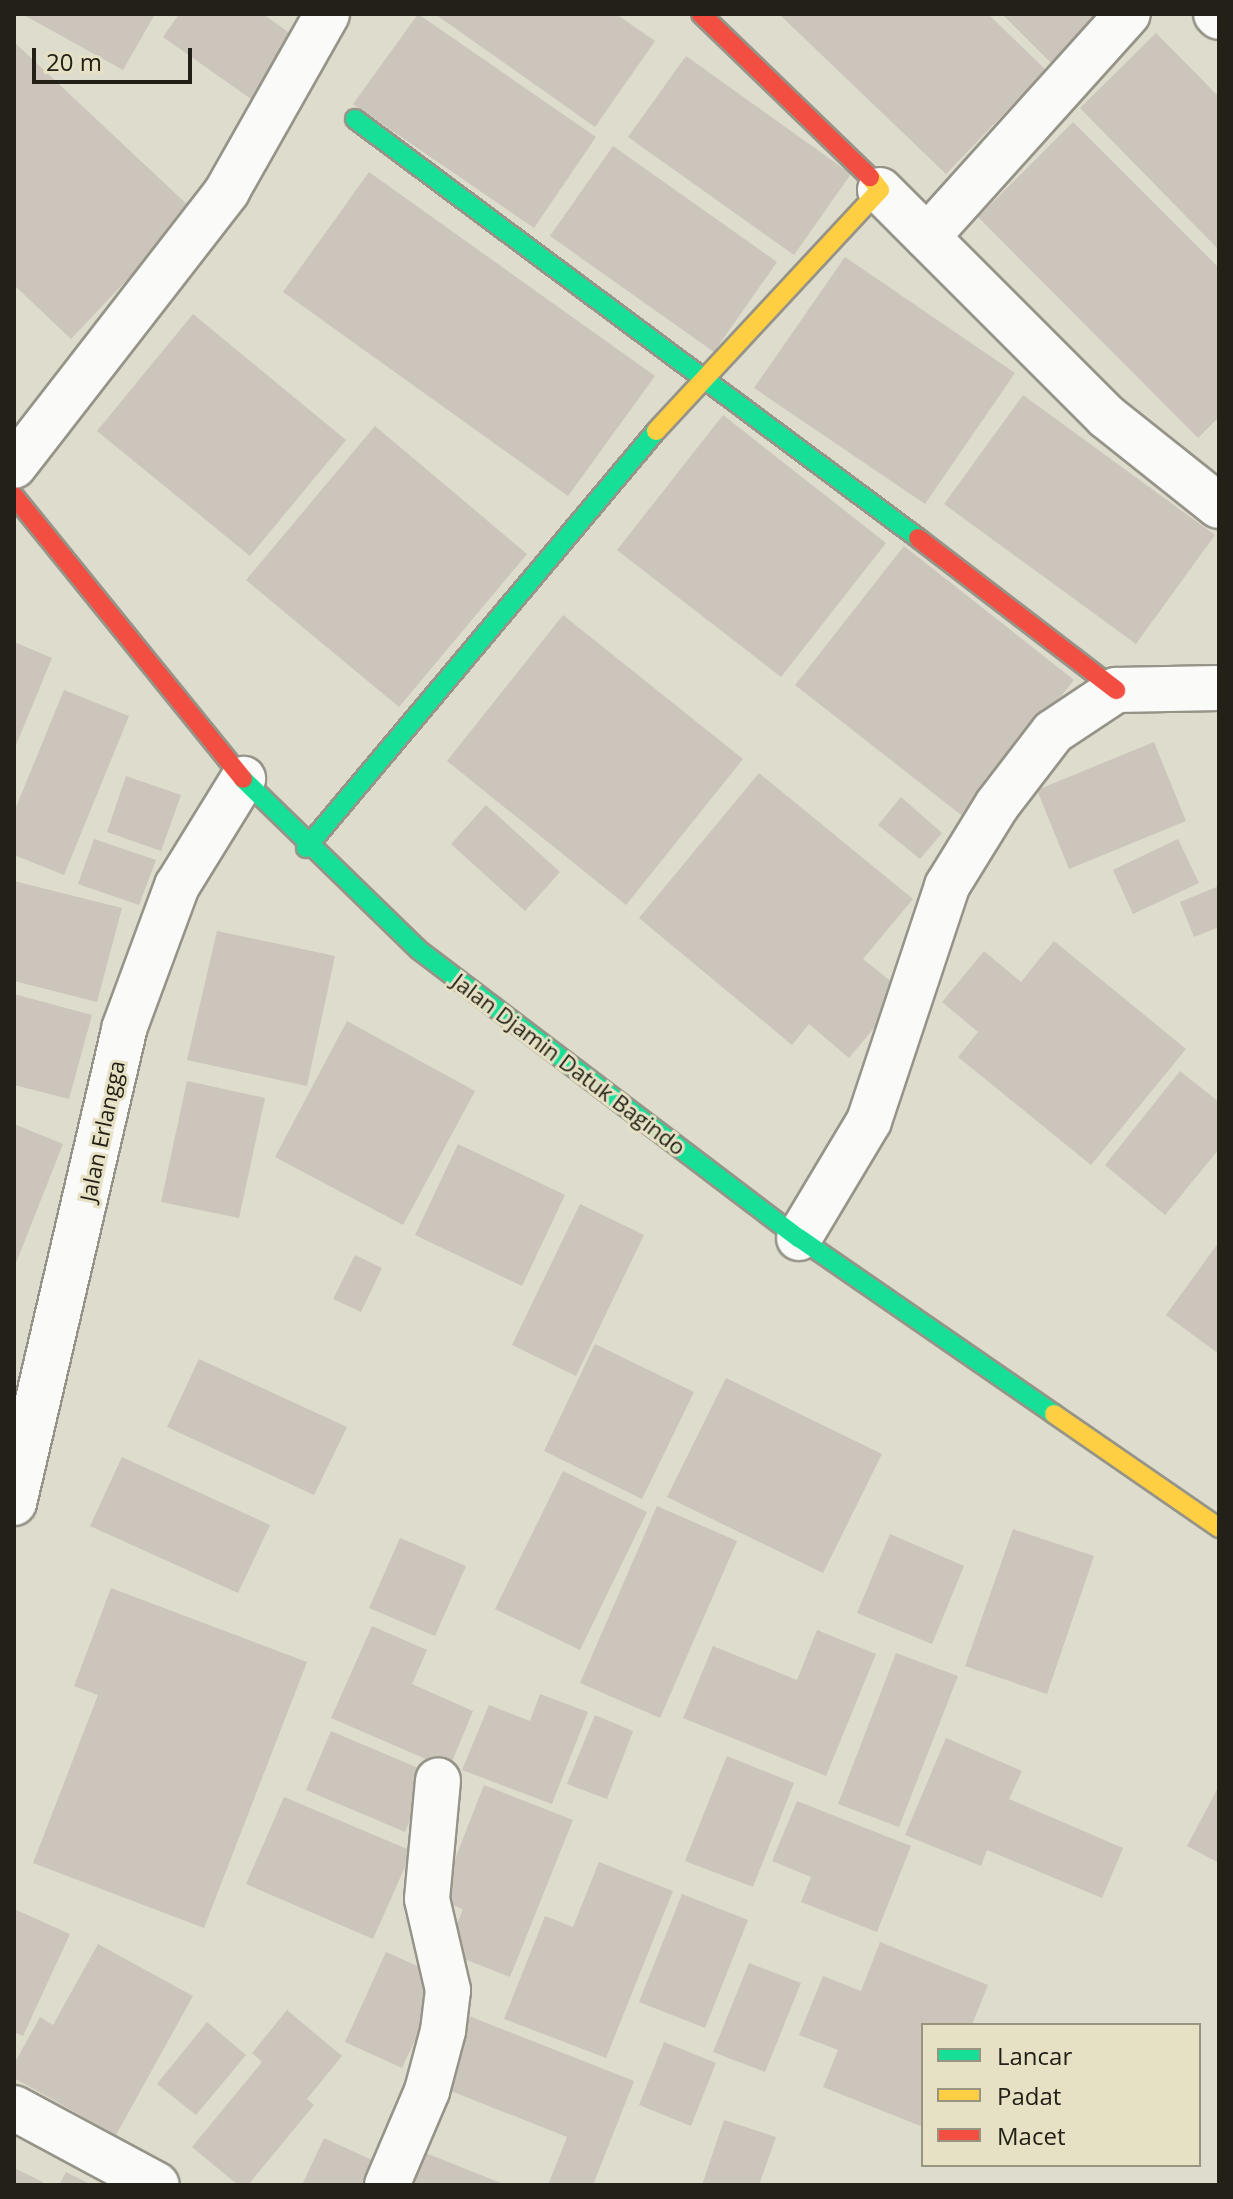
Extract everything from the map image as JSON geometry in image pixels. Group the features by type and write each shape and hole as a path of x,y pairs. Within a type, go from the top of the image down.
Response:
{"street":[{"path":"14,466 227,191 327,14"},
{"path":"701,14 844,145 880,190 1107,417 1219,506"},
{"path":"927,237 1128,14"},
{"path":"355,119 704,374 1116,690"},
{"path":"306,848 704,374 880,190"},
{"name":"Jalan Djamin Datuk Bagindo","path":"14,496 243,779 306,848 419,950 799,1238 1219,1528"},
{"path":"799,1238 869,1121 947,886 1053,732 1116,690 1219,688"},
{"name":"Jalan Erlangga","path":"14,1503 124,1029 177,886 243,779"},
{"path":"387,2185 427,2091 445,2017 448,1990 427,1899 438,1781"},
{"path":"14,2108 157,2185"}],"building":[{"path":"22,14 155,14 123,70"},
{"path":"179,14 263,14 295,37 251,99 163,37"},
{"path":"418,14 596,137 534,228 353,104"},
{"path":"435,14 616,14 655,41 595,127"},
{"path":"779,14 988,14 1046,70 946,174"},
{"path":"1002,14 1102,14 1052,64"},
{"path":"1156,33 1219,97 1219,250 1080,108"},
{"path":"14,42 193,210 71,339 14,285"},
{"path":"686,56 851,174 794,255 628,137"},
{"path":"1073,122 1219,268 1219,417 1198,438 978,217"},
{"path":"613,146 777,262 714,352 550,236"},
{"path":"369,172 655,376 568,496 283,292"},
{"path":"845,257 1015,373 925,504 754,388"},
{"path":"193,314 346,440 250,556 97,431"},
{"path":"1023,395 1215,535 1136,644 944,504"},
{"path":"723,415 886,543 781,677 617,550"},
{"path":"375,426 527,554 399,707 246,580"},
{"path":"904,546 1074,680 965,818 795,685"},
{"path":"563,615 743,759 626,905 447,761"},
{"path":"14,642 52,658 14,750"},
{"path":"64,690 129,716 64,875 14,855 14,812"},
{"path":"1154,742 1186,821 1069,869 1037,790"},
{"path":"759,773 913,899 863,959 904,992 849,1058 809,1024 792,1045 639,918"},
{"path":"126,776 181,795 161,851 107,832"},
{"path":"901,797 942,833 920,859 878,825"},
{"path":"486,805 560,872 525,911 451,844"},
{"path":"94,839 156,860 139,905 78,884"},
{"path":"1178,839 1199,883 1133,914 1113,870"},
{"path":"14,881 122,908 97,1002 14,981"},
{"path":"1219,886 1219,927 1194,937 1180,902"},
{"path":"217,931 335,956 307,1086 187,1060"},
{"path":"1054,941 1186,1049 1091,1165 958,1057 978,1032 942,1002 984,951 1021,982"},
{"path":"14,994 92,1015 69,1099 14,1085"},
{"path":"347,1021 475,1091 403,1225 275,1157"},
{"path":"1180,1071 1219,1102 1219,1149 1165,1215 1105,1165"},
{"path":"187,1081 265,1098 239,1218 161,1202"},
{"path":"14,1124 63,1144 14,1268"},
{"path":"458,1144 565,1195 522,1286 415,1235"},
{"path":"580,1204 644,1235 576,1376 512,1345"},
{"path":"1219,1242 1219,1354 1166,1315"},
{"path":"355,1255 382,1268 361,1312 333,1299"},
{"path":"595,1344 694,1392 642,1499 544,1451"},
{"path":"199,1359 347,1427 314,1495 167,1427"},
{"path":"726,1378 882,1454 823,1573 667,1497"},
{"path":"122,1457 270,1525 238,1593 90,1526"},
{"path":"563,1471 647,1512 580,1650 495,1609"},
{"path":"657,1506 737,1541 660,1718 580,1683"},
{"path":"1013,1529 1094,1556 1047,1694 965,1666"},
{"path":"890,1534 964,1566 932,1644 857,1613"},
{"path":"400,1538 466,1566 435,1636 369,1608"},
{"path":"111,1588 307,1662 204,1928 33,1863 98,1695 74,1686"},
{"path":"372,1626 427,1650 412,1684 473,1711 449,1769 331,1718"},
{"path":"817,1630 876,1654 826,1776 683,1718 713,1646 797,1680"},
{"path":"896,1653 958,1676 899,1827 838,1804"},
{"path":"540,1694 588,1712 552,1804 462,1770 489,1705 530,1721"},
{"path":"595,1715 633,1731 607,1799 567,1784"},
{"path":"331,1731 430,1773 405,1832 306,1790"},
{"path":"946,1738 1022,1771 1009,1799 1123,1848 1102,1898 987,1850 981,1866 905,1835"},
{"path":"727,1756 794,1783 753,1887 685,1861"},
{"path":"484,1785 573,1820 510,1977 446,1952 463,1909 439,1900"},
{"path":"1219,1786 1219,1863 1187,1846"},
{"path":"284,1797 412,1851 373,1939 246,1884"},
{"path":"797,1801 911,1846 877,1932 801,1902 811,1877 772,1861"},
{"path":"599,1862 673,1891 606,2058 504,2019 545,1916 573,1927"},
{"path":"682,1894 748,1920 705,2028 639,2002"},
{"path":"14,1909 70,1934 23,2036 14,2032"},
{"path":"880,1942 988,1985 973,2023 921,2023 921,2126 823,2087 838,2050 799,2035 823,1976 861,1991"},
{"path":"98,1944 193,1996 116,2135 14,2078 14,2064 40,2017 53,2025"},
{"path":"386,1952 444,1978 402,2068 345,2042"},
{"path":"749,1963 801,1983 765,2072 713,2052"},
{"path":"287,2010 342,2056 307,2099 314,2105 248,2185 238,2185 192,2147 262,2062 252,2053"},
{"path":"469,2016 634,2081 593,2185 548,2185 567,2137 441,2087"},
{"path":"207,2022 246,2055 196,2115 157,2084"},
{"path":"664,2042 716,2063 691,2126 639,2105"},
{"path":"724,2120 776,2137 759,2185 702,2185"},
{"path":"324,2138 383,2165 374,2185 302,2185"},
{"path":"418,2150 506,2185 404,2185"},
{"path":"14,2168 43,2182 42,2185 14,2185"},
{"path":"66,2172 92,2185 59,2185"}],"traffic: fast":[{"path":"355,119 918,538"},
{"path":"306,848 656,431"},
{"path":"243,779 419,950 799,1238 1054,1414"}],"traffic: slow":[{"path":"656,431 880,190 870,177"},
{"path":"1054,1414 1219,1528"}],"traffic: jam":[{"path":"701,14 870,177"},
{"path":"14,496 243,779"},
{"path":"918,538 1116,690"}]}
